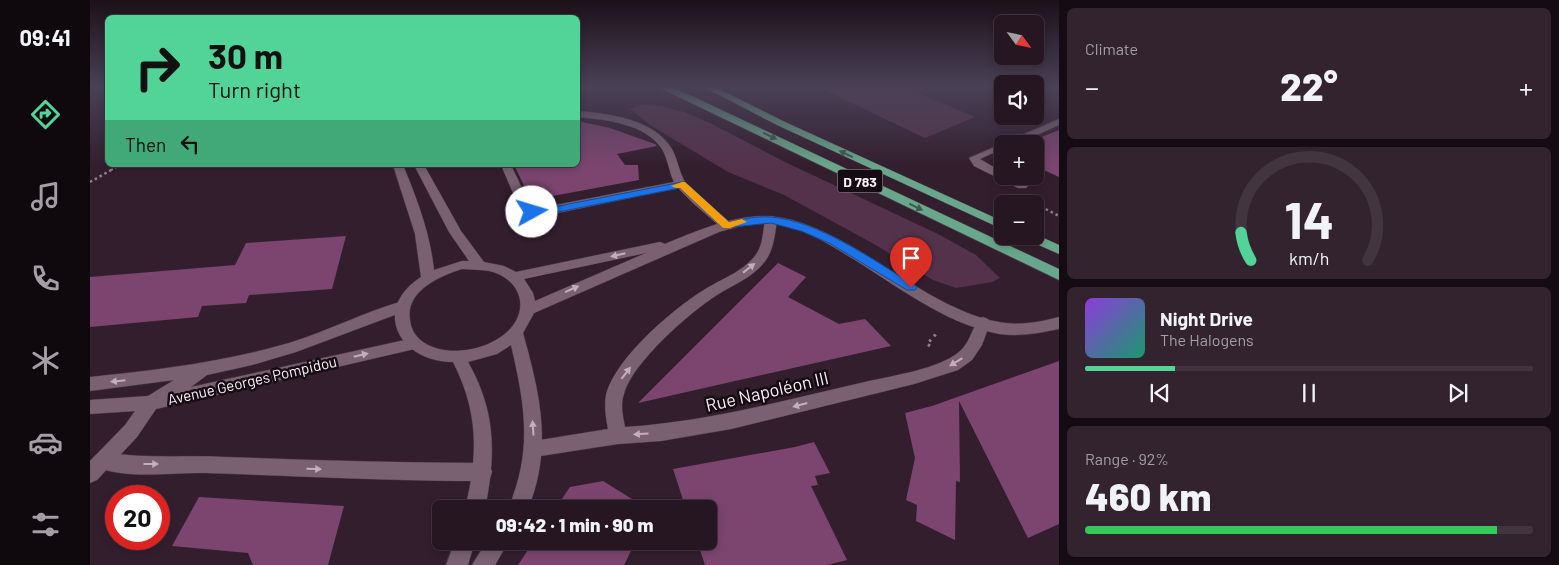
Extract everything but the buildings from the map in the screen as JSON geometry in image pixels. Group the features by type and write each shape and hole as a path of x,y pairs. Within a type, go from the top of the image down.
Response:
{"main road":[{"name":"D 783","path":"721,113 1059,275"},
{"name":"D 783","path":"762,113 994,220"},
{"path":"1044,243 1059,250"}],"street":[{"path":"580,114 618,120 648,133 664,146 682,184 727,226"},
{"path":"1029,135 1059,122"},
{"path":"994,149 974,158 978,164 994,172"},
{"path":"399,167 423,240 428,278"},
{"path":"420,167 454,232 480,265"},
{"path":"618,436 614,400 620,381 646,350 676,321 711,292 756,262 765,251 771,220"},
{"path":"528,310 574,288 683,242 743,222 771,220 805,228 833,241 938,303 983,323 998,328 1015,329 1056,324"},
{"path":"514,277 683,242"},
{"path":"480,265 498,268 514,277 523,286 526,292 528,310 524,322 516,333 500,345 480,353 458,357 440,355 414,344 405,332 402,321 403,306 416,287 444,270 480,265"},
{"name":"Avenue Georges Pompidou","path":"90,384 147,378 209,368 285,350 403,306"},
{"name":"Rue Napoléon III","path":"534,449 618,436 661,434 730,421 914,377 952,365 966,356 974,345 983,323"},
{"path":"516,333 531,403 534,449 531,478 522,500"},
{"name":"Avenue Georges Pompidou","path":"90,407 151,403 414,344"},
{"path":"458,357 470,378 483,419 484,456 477,500"},
{"path":"96,468 143,416 151,403 209,368"},
{"path":"147,378 151,403"},
{"path":"96,468 121,465 197,464 418,473 482,472"},
{"path":"457,565 462,550"},
{"path":"483,565 493,550"}],"lane":[{"path":"507,167 525,207 532,212 543,212 682,184"}],"path":[{"path":"90,182 116,167"},
{"path":"1044,208 1059,216"}],"shaded area":[{"path":"635,113 687,113 710,123 785,162 938,234 976,255 1000,278 992,282 956,288 933,280 874,244 784,195 728,172 650,125"},
{"path":"873,113 966,113 975,117 925,138"}],"slow traffic":[{"path":"676,186 682,184 696,200 727,226 742,222"}],"route":[{"path":"532,212 538,213 682,184 696,200 727,226 743,222 771,220 805,228 862,257 911,288"}]}
